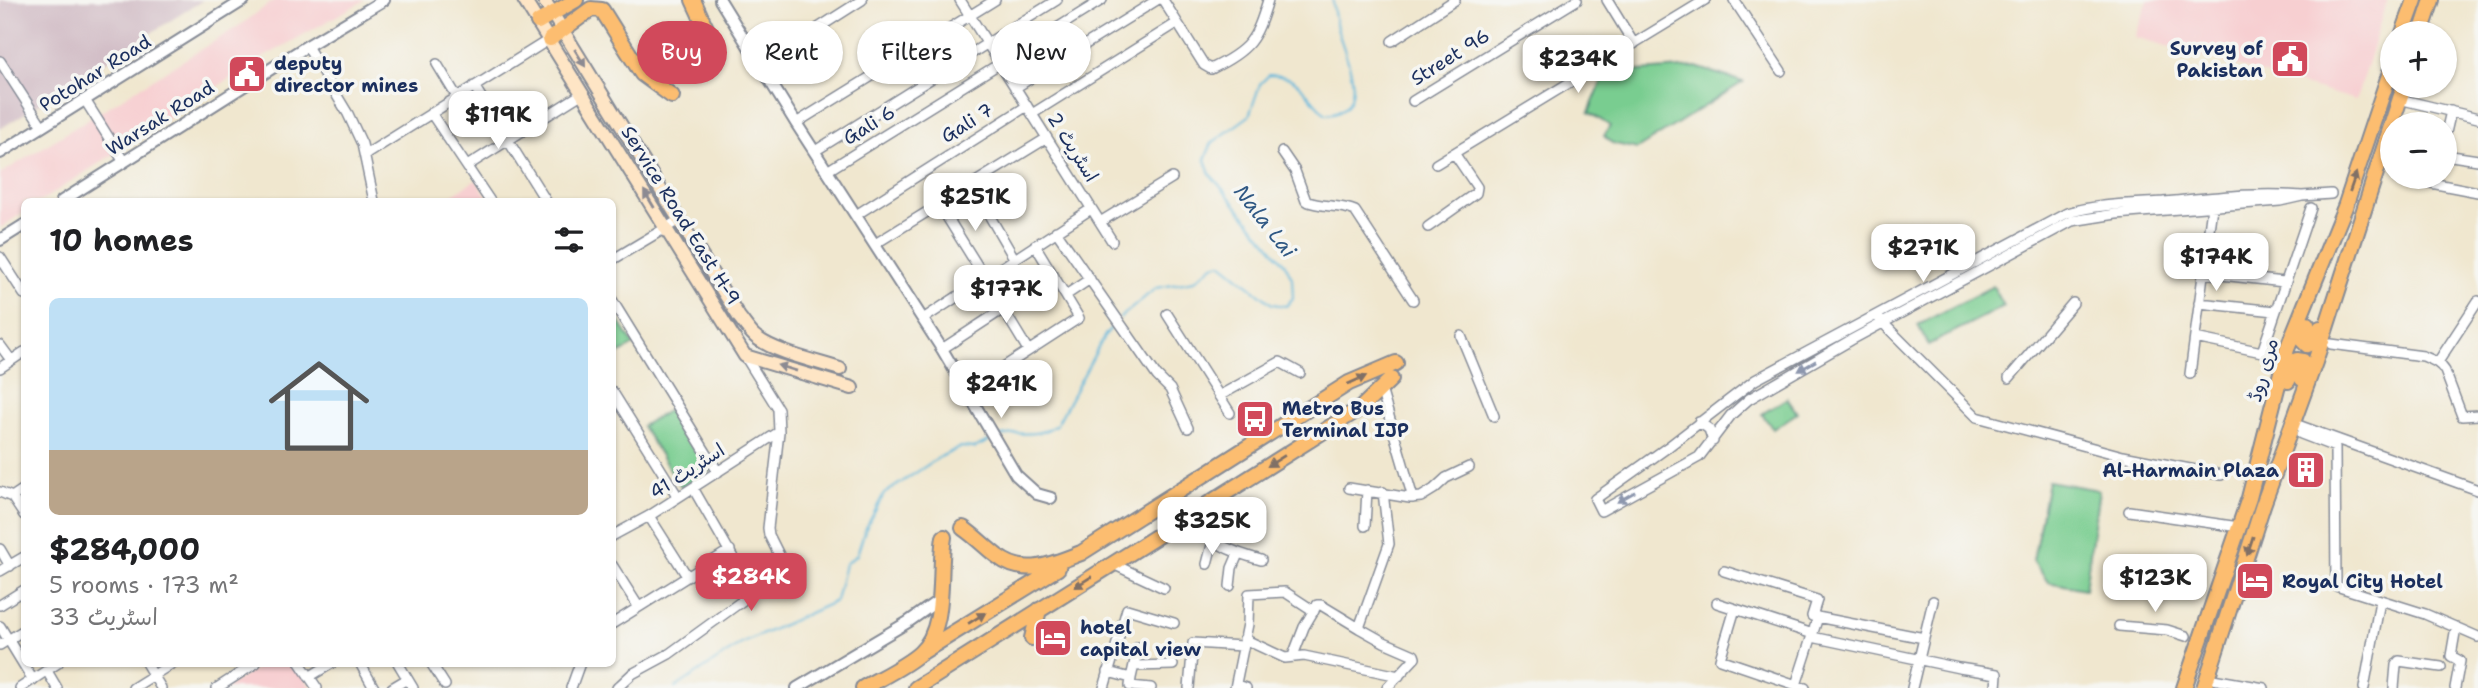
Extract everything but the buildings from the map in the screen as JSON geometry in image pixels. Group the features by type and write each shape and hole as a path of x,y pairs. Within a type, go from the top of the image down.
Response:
{"main road":[{"name":"Service Road East H-9","path":"524,0 745,356"},
{"name":"Service Road East H-9","path":"544,0 739,317 757,338 801,357 840,369"},
{"path":"538,22 576,0"},
{"path":"694,0 703,21"},
{"path":"2407,21 2414,0"},
{"path":"2425,21 2432,0"},
{"path":"550,39 591,9 601,10 642,74 672,96"},
{"name":"مری روڈ","path":"2183,688 2249,499 2287,349 2345,206 2381,98"},
{"path":"2263,505 2296,429 2399,98"},
{"path":"623,156 636,148"},
{"path":"2345,206 2326,274 2302,340 2307,345 2313,341 2320,328 2332,285 2374,172"},
{"path":"757,338 761,360"},
{"path":"745,356 852,388"},
{"path":"2206,683 2306,366 2303,361 2297,360 2293,364 2276,428 2249,499"},
{"path":"863,688 1081,554 1349,383 1396,363"},
{"path":"916,688 1362,407 1386,384"},
{"path":"963,528 980,539 997,557 1012,565 1029,569 1081,554"},
{"path":"919,654 934,635 944,537"},
{"path":"1032,638 1039,610"}],"street":[{"name":"Potohar Road","path":"0,153 244,0"},
{"name":"Warsak Road","path":"67,198 384,0"},
{"path":"720,0 741,34"},
{"path":"829,21 862,0"},
{"name":"اسٹریٹ 2","path":"960,0 991,49"},
{"path":"796,123 995,0"},
{"path":"815,151 1057,0"},
{"name":"Gali 6","path":"1069,21 1102,0"},
{"path":"1015,88 1157,0"},
{"path":"1163,0 1204,65 1211,69 1225,62 1254,39 1268,0"},
{"path":"1392,41 1455,0"},
{"name":"Street 96","path":"1413,101 1577,0"},
{"path":"1607,0 1634,44"},
{"path":"1436,164 1705,0"},
{"path":"1734,0 1781,71"},
{"name":"Gali 7","path":"856,215 1177,23"},
{"path":"365,155 550,39"},
{"path":"307,46 348,114 365,155 373,198"},
{"path":"0,61 42,127"},
{"path":"438,64 457,97"},
{"name":"Gali 6","path":"827,171 991,70"},
{"path":"772,84 942,349 1016,475 1037,494 1051,498"},
{"name":"اسٹریٹ 2","path":"1012,84 1112,241"},
{"path":"474,86 545,198"},
{"path":"467,166 583,93"},
{"path":"2417,98 2451,111 2478,116"},
{"path":"85,100 124,162"},
{"path":"431,113 488,198"},
{"path":"875,244 1047,138"},
{"path":"1282,152 1295,171 1306,201 1317,206 1355,211 1413,300"},
{"path":"1428,227 1476,193 1477,187 1454,153"},
{"path":"2457,157 2478,160"},
{"path":"1100,222 1172,178"},
{"path":"971,184 1014,258"},
{"path":"2457,188 2478,192"},
{"path":"2302,196 2252,195 2078,210 2032,231 1879,320 1749,398 1731,415 1699,457 1601,511 1595,499 1765,375 1879,320 2071,221 2116,214 2280,201 2331,194"},
{"path":"939,204 1028,350"},
{"path":"2190,374 2212,207"},
{"path":"2195,338 2262,352 2311,208"},
{"path":"923,319 1091,209"},
{"path":"616,258 679,220"},
{"path":"0,240 21,227"},
{"path":"1056,231 1157,376 1170,389 1188,428"},
{"path":"970,396 1028,350 1080,318 1035,245"},
{"path":"0,257 21,288"},
{"path":"2203,273 2284,282"},
{"path":"942,349 1054,276"},
{"path":"1066,295 1090,279"},
{"path":"2438,362 2478,301"},
{"path":"2009,378 2073,303"},
{"path":"2199,303 2275,311"},
{"path":"616,306 718,472"},
{"path":"1167,314 1230,413"},
{"path":"1879,320 1977,417 2123,456 2221,475"},
{"path":"1461,337 1494,416"},
{"path":"2331,344 2423,356 2438,362 2445,371 2462,416 2478,415"},
{"path":"0,345 11,360"},
{"path":"0,368 21,354"},
{"path":"745,356 778,408 779,432 768,528 785,567"},
{"path":"1219,396 1280,362 1300,373"},
{"path":"1386,384 1413,498"},
{"path":"1743,389 1749,398"},
{"path":"616,397 678,497"},
{"path":"1699,422 1709,429 1713,441"},
{"path":"2296,429 2478,490"},
{"path":"2296,429 2335,447 2336,586 2425,614 2478,637"},
{"name":"اسٹریٹ 41","path":"616,534 649,516 779,432"},
{"path":"1349,488 1421,497 1446,478 1469,467"},
{"path":"617,688 632,674 669,654 742,601 743,579 730,550 693,488"},
{"path":"1364,526 1367,490"},
{"path":"1359,628 1388,544 1383,492"},
{"path":"0,501 7,494 21,511"},
{"path":"2129,511 2239,527"},
{"path":"1192,514 1213,541 1238,554 1261,561"},
{"path":"649,516 687,576"},
{"path":"1207,564 1213,541"},
{"path":"0,549 10,566"},
{"path":"616,621 730,550"},
{"path":"1230,586 1231,568 1238,554"},
{"path":"0,571 21,559"},
{"path":"1113,564 1164,588"},
{"path":"616,571 638,606"},
{"path":"1724,571 1817,600 1812,616 1924,638"},
{"path":"0,605 21,592"},
{"path":"1246,688 1235,686 1248,624 1249,594 1285,592 1314,611"},
{"path":"797,688 908,622 939,600"},
{"path":"1912,688 1933,601"},
{"path":"2364,688 2380,601"},
{"path":"1717,603 1812,636 1997,674 1996,688"},
{"path":"1294,653 1317,605 1321,605 1384,642 1414,655 1414,660 1387,688"},
{"path":"1104,688 1127,609 1174,623"},
{"path":"1735,609 1720,659 1801,687 1818,617"},
{"path":"0,626 4,642 21,664"},
{"path":"2119,626 2167,630 2186,636"},
{"path":"2455,688 2460,661 2451,656 2456,627"},
{"path":"4,642 21,632"},
{"path":"1189,688 1193,643 1243,643 1284,658 1304,656 1399,676"},
{"path":"1138,647 1130,686 1151,688"},
{"path":"2395,688 2396,664 2399,661 2441,667"},
{"path":"1134,666 1173,665"},
{"path":"23,667 33,680"},
{"path":"20,688 52,667"},
{"path":"148,667 161,688"},
{"path":"133,688 167,667"},
{"path":"217,688 250,667"},
{"path":"303,667 317,688"},
{"path":"309,677 325,667"},
{"path":"362,667 374,688"},
{"path":"400,667 412,688"},
{"path":"434,667 445,685"},
{"path":"571,688 579,667"},
{"path":"47,671 57,688"},
{"path":"1108,673 1130,678"},
{"path":"392,688 407,679"},
{"path":"2206,683 2264,688"}],"shaded area":[{"path":"0,0 203,0 0,129"},
{"path":"274,0 365,0 257,61 46,198 21,198 21,214 0,228 0,174 242,24"},
{"name":"Survey of Pakistan","path":"2148,0 2387,0 2356,100 2135,37"},
{"path":"476,180 488,198 446,198"},
{"path":"259,667 298,667 311,688 226,688"}],"green space":[{"path":"1696,67 1743,82 1637,149 1612,143 1604,136 1610,126 1589,112 1603,78 1611,73"},
{"path":"1993,286 2004,306 1928,345 1918,325"},
{"path":"616,316 634,345 616,355"},
{"path":"1787,398 1797,413 1773,429 1762,414"},
{"path":"672,408 711,470 681,487 642,426"},
{"path":"2048,481 2099,490 2085,589 2048,582 2033,561"}],"waterway":[{"name":"Nala Lai","path":"1120,318 1156,288 1194,281 1213,265 1221,263 1272,304 1286,306 1293,298 1292,278 1285,264 1210,174 1205,159 1212,143 1249,116 1260,84 1269,75 1289,78 1296,82 1326,114 1341,110 1349,103 1352,79 1337,28 1333,0"},
{"name":"Nala Lai","path":"999,437 1042,432 1057,424 1105,335 1116,322"},
{"name":"Nala Lai","path":"675,688 741,644 836,601 845,564 857,555 865,530 884,494 938,458 961,447 974,448 991,440"}],"place":[{"name":"Survey of Pakistan","path":"2290,59"},
{"name":"deputy director mines","path":"247,74"},
{"name":"Metro Bus Terminal IJP","path":"1255,419"},
{"name":"Al-Harmain Plaza","path":"2306,470"},
{"name":"Royal City Hotel","path":"2255,581"},
{"name":"hotel capital view","path":"1053,638"}]}
